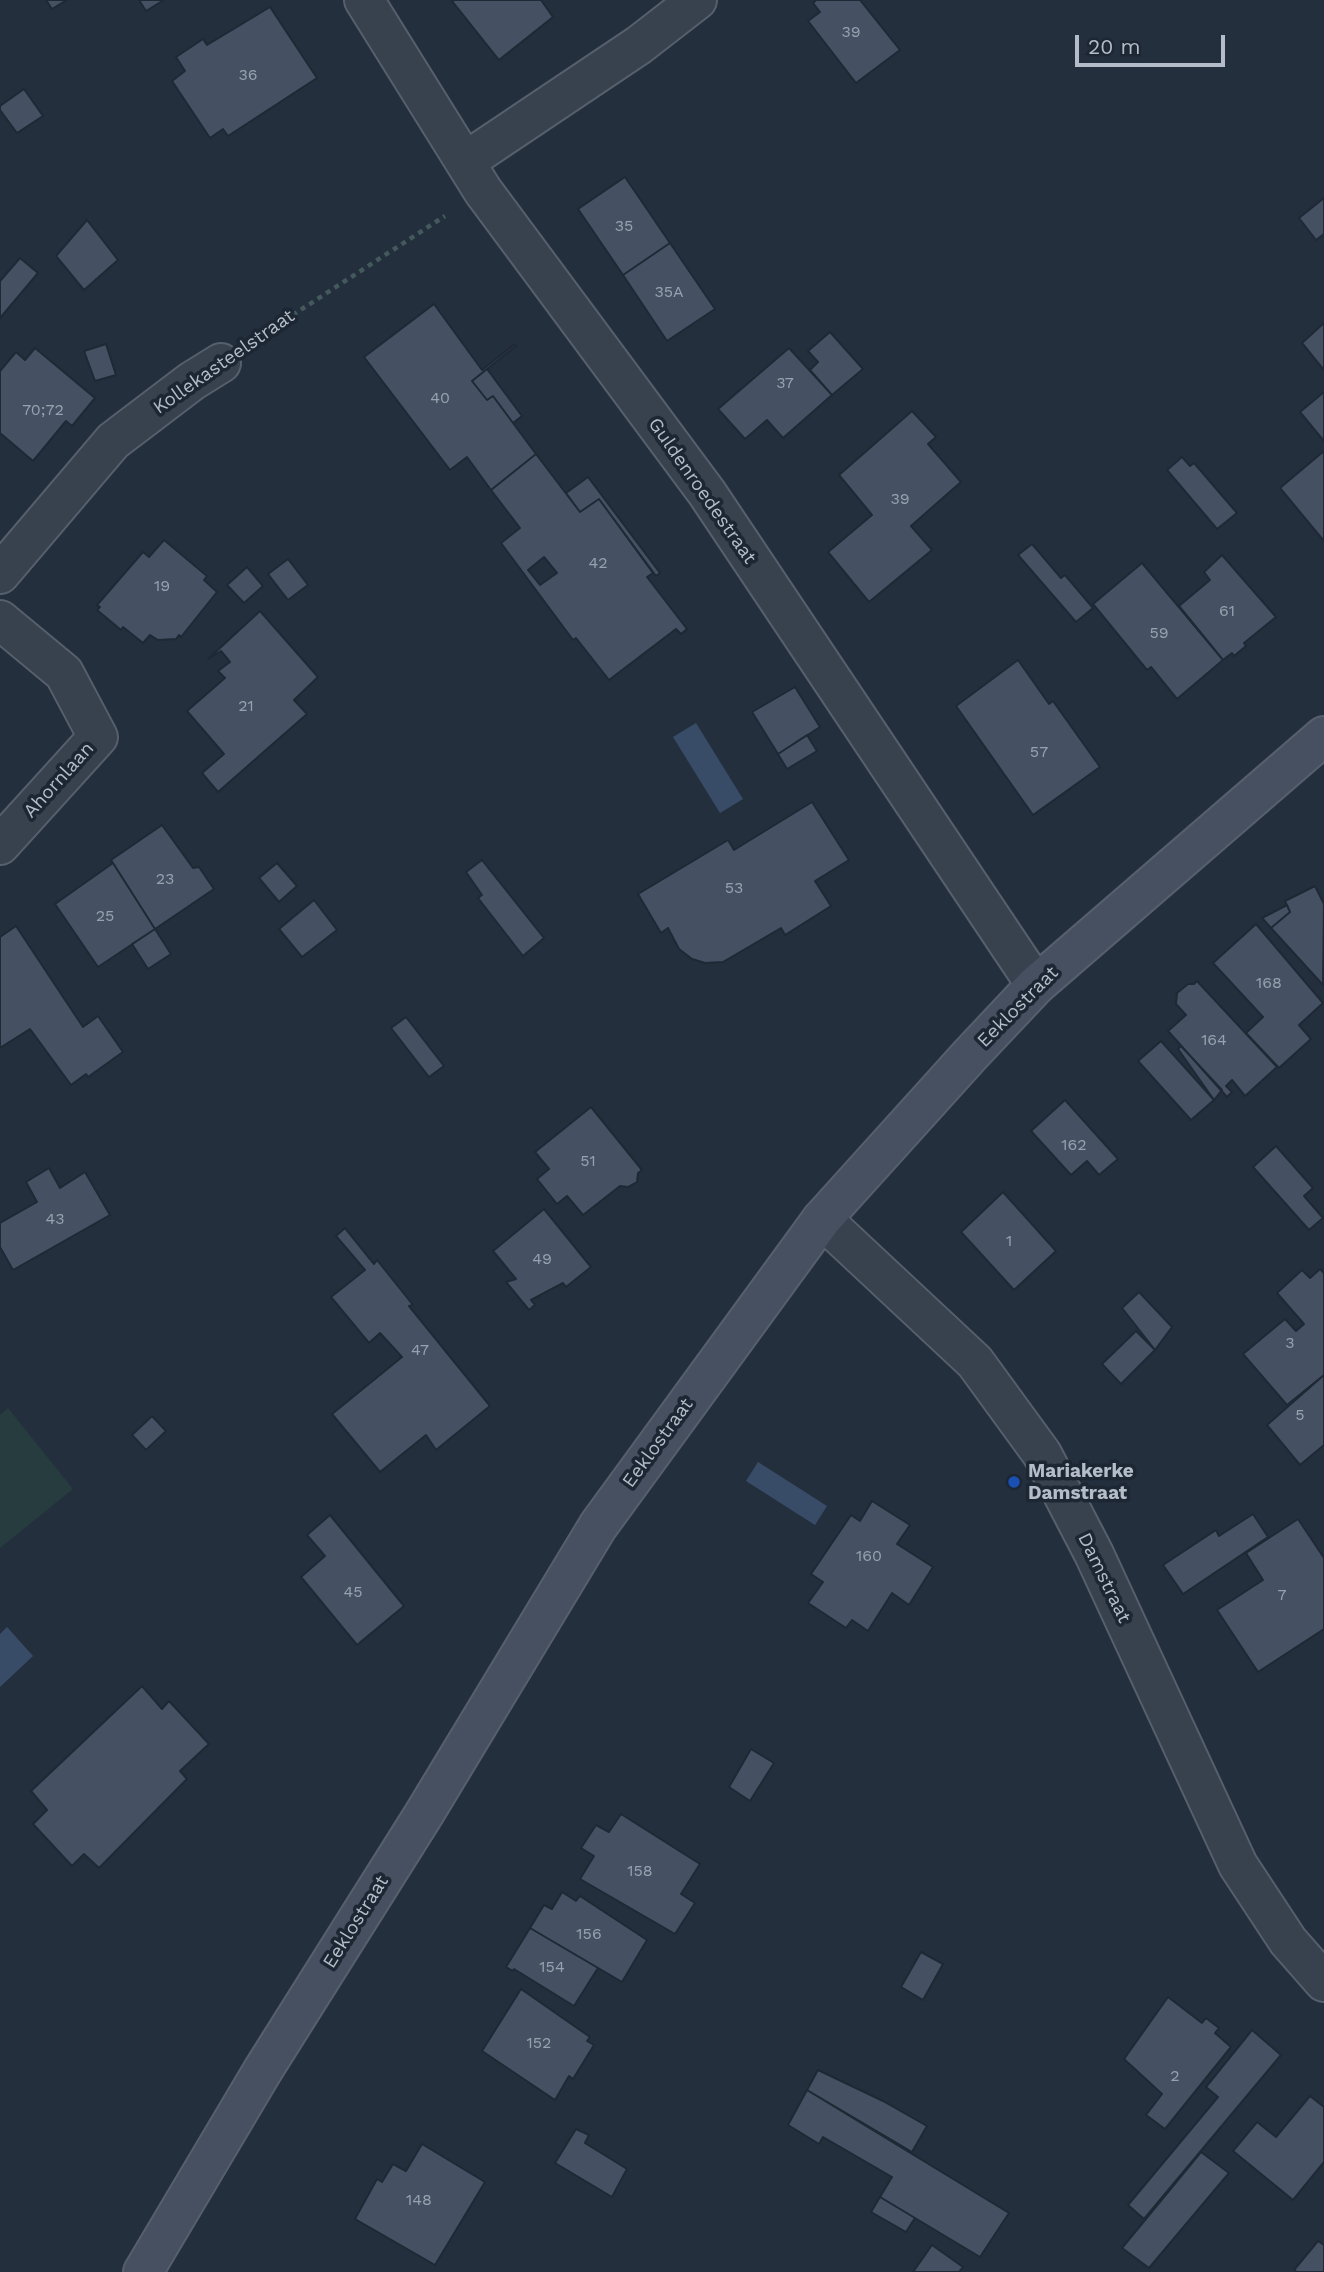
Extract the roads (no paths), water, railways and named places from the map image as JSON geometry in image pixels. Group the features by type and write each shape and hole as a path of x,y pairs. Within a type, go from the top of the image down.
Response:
{"street":[{"name":"Guldenroedestraat","path":"364,0 475,176 707,493 1036,985"},
{"path":"475,176 697,0"},
{"name":"Kollekasteelstraat","path":"0,574 113,441 192,381 221,363"},
{"name":"Ahornlaan","path":"0,620 64,673 98,737 0,845"},
{"name":"Eeklostraat","path":"144,2272 263,2070 424,1814 597,1526 822,1219 1036,985 1324,736"},
{"name":"Damstraat","path":"822,1219 975,1362 1042,1454 1094,1554 1238,1865 1289,1941 1324,1982"}],"water":[{"path":"696,723 743,799 720,813 673,737"},
{"path":"758,1462 827,1506 815,1525 746,1481"},
{"path":"7,1627 33,1656 0,1687 0,1634"}],"place":[{"name":"Mariakerke Damstraat","path":"1014,1482"}]}
